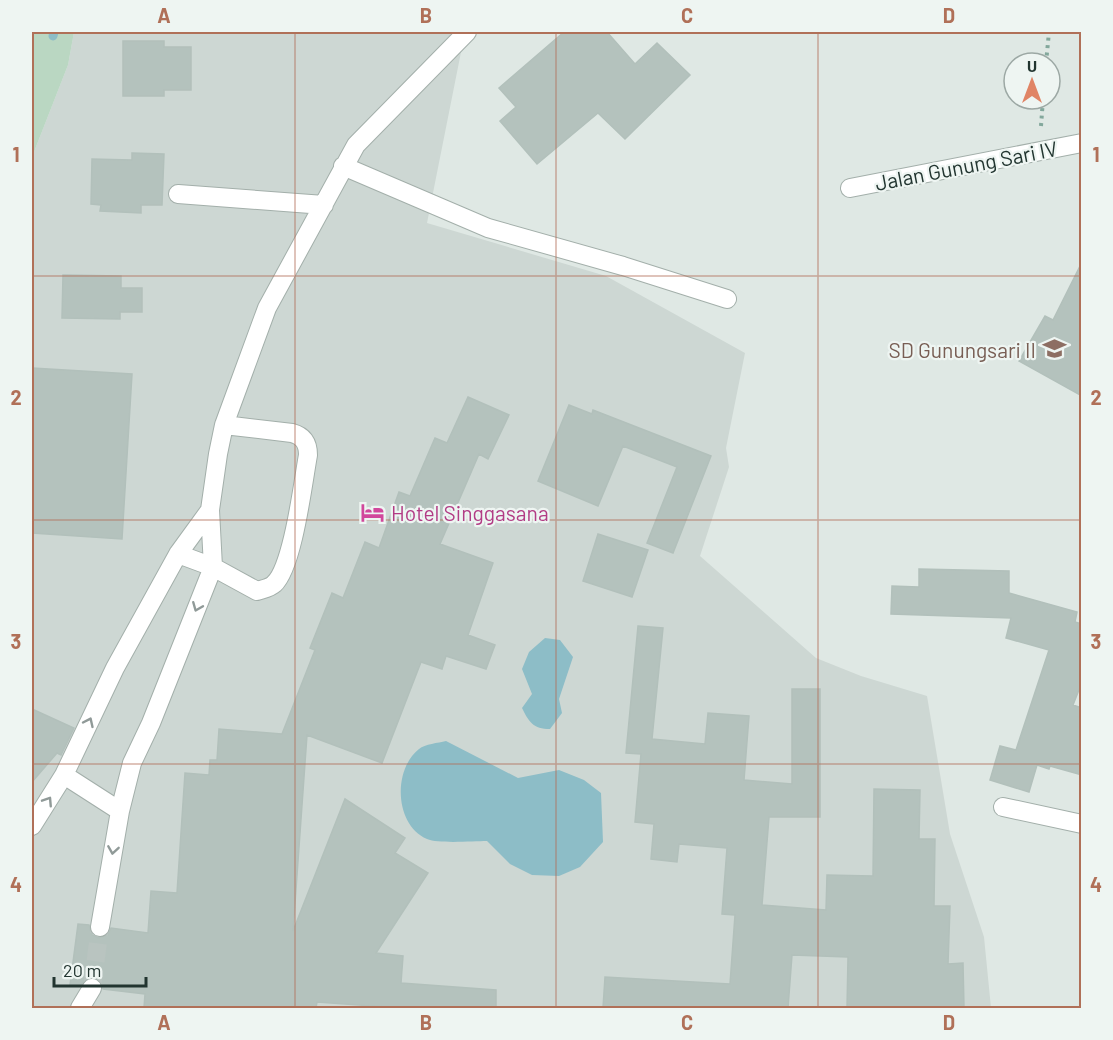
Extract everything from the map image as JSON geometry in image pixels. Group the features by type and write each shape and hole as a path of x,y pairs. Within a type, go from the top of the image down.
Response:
{"street":[{"path":"100,927 120,811 132,763 151,723 213,567 210,510 224,425 267,308 324,205 343,165 356,145 466,32"},
{"name":"Jalan Gunung Sari IV","path":"850,188 1082,143"},
{"path":"343,165 488,228 623,266 727,299"},
{"path":"178,194 324,205"},
{"path":"178,554 213,567 257,591 275,583 292,543 308,455 305,442 297,435 224,425"},
{"path":"32,826 64,775 115,668 178,554 210,510"},
{"path":"64,775 120,811"},
{"path":"1003,807 1082,824"},
{"path":"80,1008 92,988"}],"path":[{"path":"1047,51 1048,32"}],"shaded area":[{"name":"Hotel Singgasana","path":"74,32 465,32 427,223 606,276 745,353 726,448 729,467 700,556 816,658 861,676 927,696 950,834 984,937 991,1008 32,1008 32,157 68,65"}],"green space":[{"path":"32,32 74,32 68,65 32,157"}],"water":[{"path":"545,638 560,640 573,657 559,699 562,713 550,729 539,728 532,724 522,708 532,694 522,669 529,652"},
{"path":"446,741 518,778 559,770 584,780 601,793 603,842 580,867 559,876 532,875 510,864 487,841 432,841 416,832 408,822 403,810 401,783 405,770 419,749"}],"building":[{"path":"564,32 607,32 635,64 657,43 690,75 625,139 598,113 537,164 500,121 516,107 499,88"},
{"path":"123,41 164,41 164,47 191,47 191,90 164,90 164,96 123,96"},
{"path":"132,153 164,154 162,205 141,205 141,213 100,211 101,205 91,204 92,159 132,160"},
{"name":"SD Gunungsari II","path":"1082,262 1082,396 1019,361 1045,316 1053,320"},
{"path":"63,275 121,276 121,288 142,288 142,312 120,312 120,319 62,318"},
{"path":"32,368 132,374 122,539 32,533"},
{"path":"468,397 509,415 488,459 479,454 440,544 493,563 468,635 495,645 486,669 446,656 442,669 421,662 382,763 307,735 293,931 345,799 405,838 395,853 428,873 376,953 403,956 401,983 496,990 496,1008 400,1008 317,1002 316,1008 144,1008 145,994 103,989 97,978 87,978 80,986 70,985 78,924 89,925 92,935 99,938 108,935 111,928 148,933 151,891 177,893 185,773 209,775 210,760 217,760 219,729 282,734 315,650 310,648 332,593 343,598 365,542 379,548 399,492 410,496 435,438 447,443"},
{"path":"569,405 592,414 593,410 711,456 673,553 647,543 677,467 623,446 598,506 538,481"},
{"path":"598,534 648,550 632,597 583,581"},
{"path":"919,569 1009,571 1009,593 1077,612 1075,622 1082,624 1082,682 1073,705 1082,708 1082,775 1050,766 1049,769 1037,765 1029,792 990,780 1000,746 1016,750 1049,650 1006,638 1011,618 891,614 892,586 919,587"},
{"path":"638,626 663,628 652,739 705,744 708,713 749,716 744,780 792,784 792,689 820,689 820,817 769,817 762,905 826,910 827,875 873,876 874,789 920,790 919,839 935,839 934,906 950,906 948,964 963,963 964,1008 847,1008 848,957 792,955 788,1008 603,1008 605,977 730,984 735,915 722,914 727,848 679,844 677,862 651,859 654,824 635,822 641,754 626,753"},
{"path":"32,709 74,728 61,755 57,753 32,782"}],"waterway":[{"path":"53,36 54,32"}],"tunnel":[{"path":"92,988 100,927"}],"place":[{"name":"SD Gunungsari II","path":"1054,349"},
{"name":"Hotel Singgasana","path":"373,512"}]}
